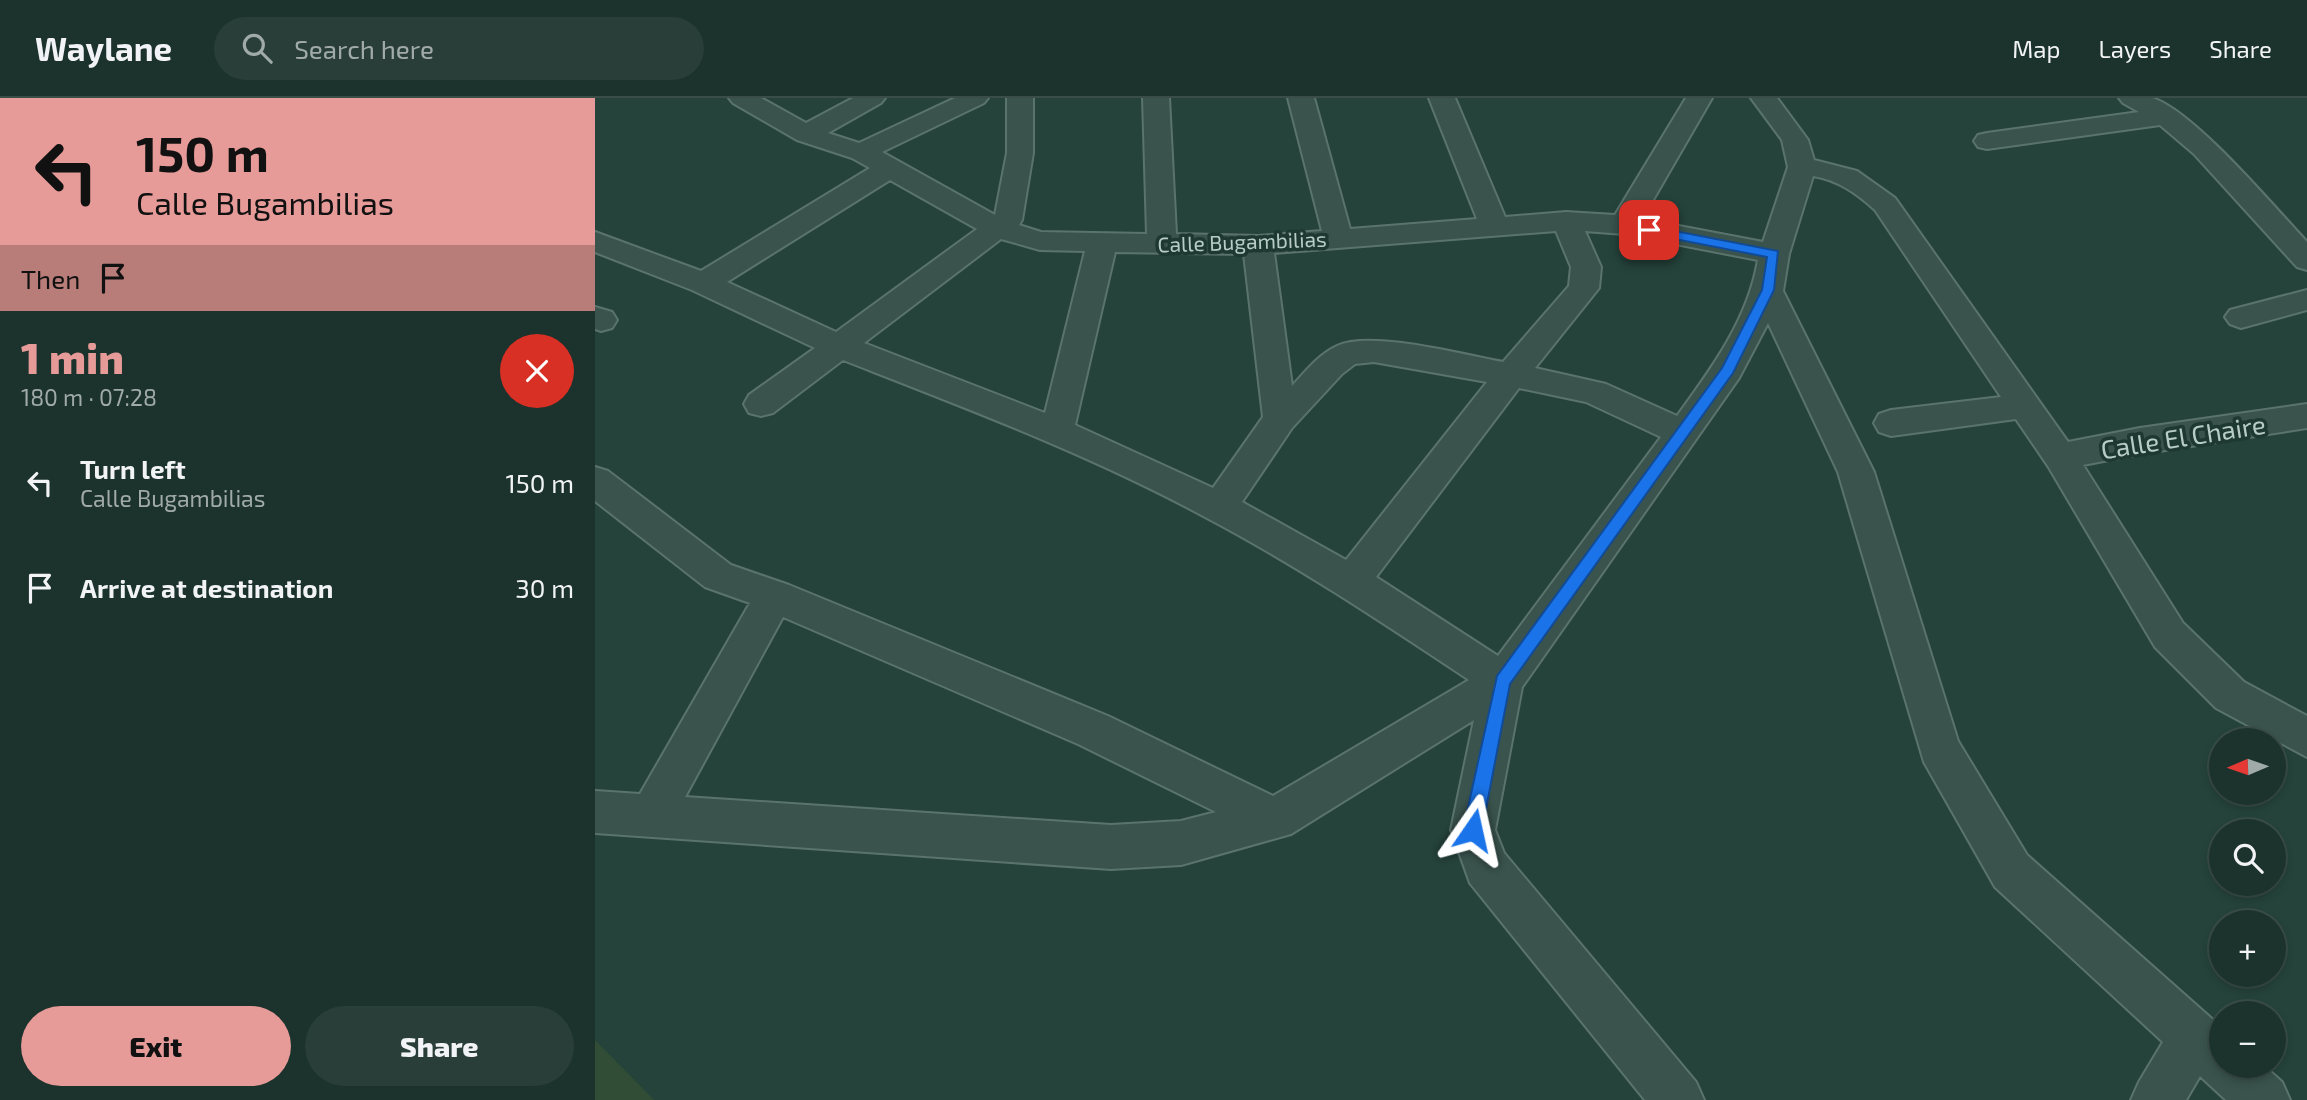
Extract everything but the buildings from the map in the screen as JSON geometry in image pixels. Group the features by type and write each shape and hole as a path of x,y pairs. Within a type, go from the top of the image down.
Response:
{"street":[{"name":"Calle Bugambilias","path":"742,98 806,134 861,152 999,229 1040,241 1258,245 1566,221 1624,225 1771,272"},
{"path":"806,134 872,98"},
{"path":"861,152 975,98"},
{"path":"761,404 1008,220 1020,153 1020,98"},
{"path":"1156,98 1162,244"},
{"path":"1301,98 1338,238"},
{"path":"1442,98 1494,226"},
{"path":"1624,225 1699,98"},
{"path":"595,812 1111,847 1181,843 1275,819 1503,681 1728,370 1771,272 1802,167 1795,140 1764,98"},
{"path":"2132,98 2166,116 2203,148 2307,260"},
{"path":"1987,141 2166,116"},
{"path":"1802,167 1831,170 1863,183 1885,204 2060,457 2169,635 2230,695 2307,738"},
{"path":"703,283 888,169"},
{"path":"1351,581 1511,374 1584,288 1586,267 1566,221"},
{"path":"595,241 703,283 837,345 1057,431 1219,508 1351,581 1503,681"},
{"path":"1057,431 1102,243"},
{"path":"1258,245 1280,419"},
{"path":"1771,272 1856,472 1939,748 2011,871 2209,1050"},
{"path":"2241,317 2307,300"},
{"path":"1219,508 1280,419 1331,366 1347,354 1374,351 1511,374 1594,392 1681,432"},
{"path":"1891,423 2026,406"},
{"name":"Calle El Chaire","path":"2060,457 2140,441 2307,416"},
{"path":"595,481 718,576 775,596 1093,730 1275,819"},
{"path":"651,816 775,596"},
{"path":"1503,681 1473,830 1486,867 1678,1100"},
{"path":"2157,1100 2209,1059"},
{"path":"2240,1078 2264,1100"}],"green space":[{"path":"595,1040 654,1100 595,1100"}],"route":[{"path":"1473,830 1503,681 1728,370 1768,290 1774,254 1649,230"}]}
